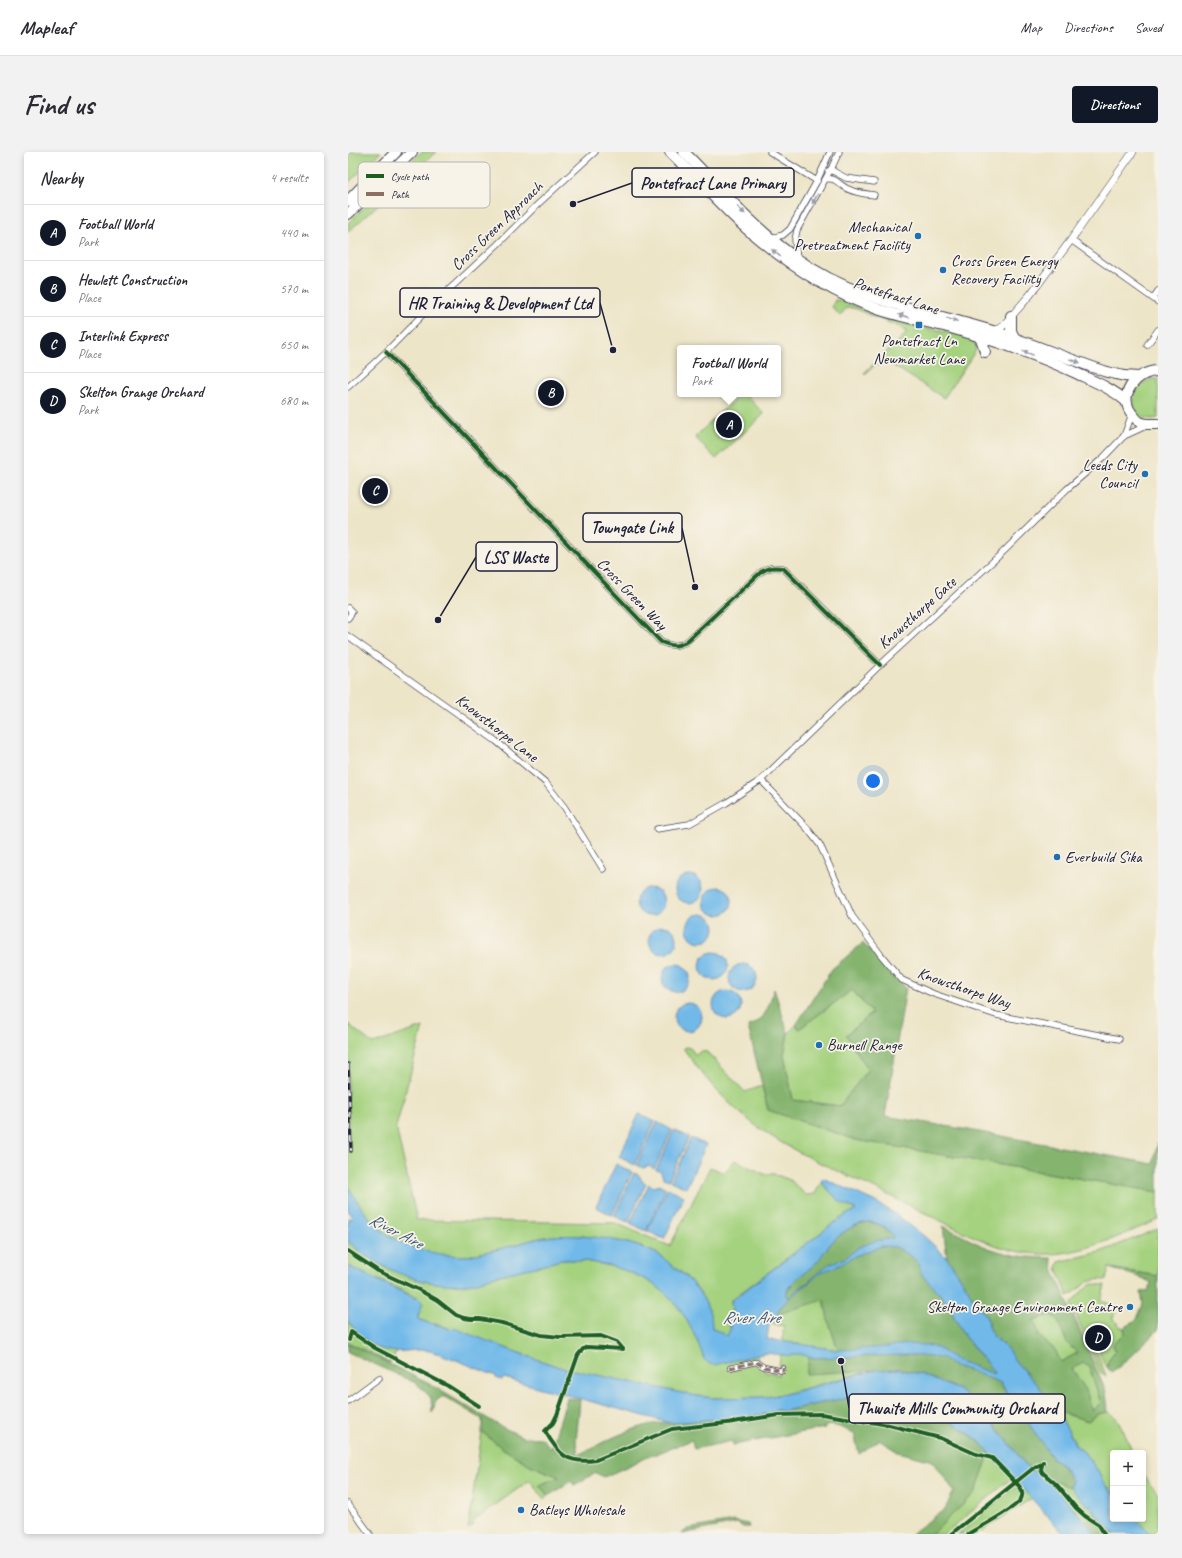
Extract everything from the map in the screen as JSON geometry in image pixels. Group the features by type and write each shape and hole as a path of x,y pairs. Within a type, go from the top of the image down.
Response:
{"highway":[{"path":"386,162 396,152"},
{"path":"402,162 412,152"},
{"name":"Pontefract Lane","path":"670,152 746,228 784,260 834,291 875,308 978,336 1012,347 1065,367 1117,393 1126,400"},
{"name":"Pontefract Lane","path":"684,152 753,222 797,259 846,287 874,298 991,331 1107,372 1124,376 1138,377"},
{"path":"348,201 358,191"},
{"path":"348,214 358,204"},
{"path":"830,301 834,291"},
{"path":"1011,316 1011,329 1015,339"},
{"path":"978,336 982,341 984,352"},
{"path":"1154,424 1140,422 1128,408 1126,400 1130,387 1138,377 1150,371 1158,371"}],"street":[{"name":"Cross Green Approach","path":"348,387 572,172 595,152"},
{"path":"770,152 817,181"},
{"path":"797,259 795,240 797,230 832,168 839,152"},
{"path":"991,331 1001,328 1030,295 1133,152"},
{"path":"772,238 783,235 790,229 817,181 828,153"},
{"path":"828,153 832,168 846,178 874,182"},
{"path":"817,181 822,178 826,171 832,168"},
{"path":"826,179 829,178 840,182 847,189 874,195"},
{"path":"1071,240 1155,300 1158,291"},
{"path":"1147,345 1158,330"},
{"name":"Cross Green Way","path":"386,352 473,442 525,500 661,642 679,646 686,642 761,572 768,567 775,567 783,568 880,665"},
{"name":"Knowsthorpe Gate","path":"1124,436 1132,414"},
{"name":"Knowsthorpe Gate","path":"657,829 689,824 726,803 761,780 880,665 997,558 1067,489 1124,436 1154,424"},
{"path":"348,608 352,612 348,618"},
{"name":"Knowsthorpe Lane","path":"348,636 496,741 546,783 565,808 603,869"},
{"name":"Knowsthorpe Way","path":"761,780 808,828 820,845 852,916 902,980 934,994 996,1015 1119,1039"},
{"path":"730,1368 756,1362 764,1368 783,1371 783,1368"},
{"path":"348,1401 379,1378"},
{"path":"348,1504 370,1534"}],"green space":[{"path":"348,152 381,152 370,162 358,162 358,174 348,183"},
{"path":"421,152 436,152 425,162 411,162"},
{"path":"363,208 374,208 348,232 348,223"},
{"path":"835,300 840,300 888,318 918,327 958,334 972,340 976,345 976,350 944,398 883,359 878,365 875,365 865,374 864,373 906,334 905,331 900,327 857,309 847,307 840,316 832,307"},
{"path":"1151,379 1158,379 1158,418 1149,419 1141,416 1136,411 1134,398 1137,390 1142,384"},
{"path":"737,397 748,397 764,414 716,459 695,437"},
{"path":"863,943 906,988 885,1116 1153,1164 1158,1142 1158,1192 856,1140 768,1110 748,1026 754,1024 766,1012 774,989 788,1033 784,1055 793,1100 840,1106 868,1069 846,1035 872,1013 852,990 799,1029 796,1025 832,969"},
{"name":"Burnell Range","path":"852,990 872,1013 846,1035 868,1069 840,1106 793,1100 784,1055 788,1033 796,1025 799,1029"},
{"path":"348,1024 373,1044 423,1027 396,1127 417,1220 615,1223 670,1246 710,1167 724,1173 735,1160 764,1174 774,1174 790,1180 806,1195 815,1194 821,1182 841,1203 855,1209 855,1211 849,1213 834,1223 731,1300 732,1312 729,1326 731,1327 728,1337 711,1328 709,1311 705,1302 695,1286 682,1273 661,1256 650,1250 637,1246 605,1239 558,1236 540,1238 468,1256 455,1256 430,1252 406,1245 395,1239 375,1224 360,1206 348,1186"},
{"path":"683,1048 690,1048 696,1055 701,1051 707,1052 745,1092 762,1086 768,1110 856,1140 1158,1192 1158,1220 1115,1238 1071,1252 1055,1254 1027,1253 1014,1251 990,1243 799,1153 769,1135 745,1117 716,1090"},
{"path":"868,1222 878,1224 889,1230 906,1253 919,1264 922,1275 945,1300 965,1337 993,1371 1017,1412 1026,1420 1054,1460 1061,1464 1072,1481 1070,1487 1048,1479 1035,1472 1024,1463 982,1410 959,1390 921,1374 898,1369 806,1374 809,1358 825,1348 838,1350 828,1320 824,1300 790,1310 773,1317 771,1312 776,1301 783,1297 796,1279 813,1266 827,1248 839,1236 852,1227"},
{"path":"943,1226 997,1251 1022,1256 1051,1258 1054,1271 1106,1392 1108,1412 1097,1414 1088,1421 1057,1411 1040,1388 1009,1354 1006,1347 994,1337 988,1327 989,1322 984,1313 973,1300 968,1289 947,1258","holes":["1051,1315 1057,1319 1067,1343 1077,1353 1061,1362 1055,1350 1040,1337 1034,1320","1083,1363 1089,1366 1101,1403 1092,1411 1086,1390 1072,1369"]},
{"path":"1158,1229 1158,1276 1109,1268 1106,1280 1093,1280 1068,1296 1057,1268 1059,1262 1100,1252"},
{"path":"348,1241 375,1261 390,1269 406,1276 440,1283 473,1283 491,1277 556,1261 566,1260 596,1263 622,1270 648,1281 669,1297 678,1307 689,1325 704,1359 742,1358 756,1355 766,1373 774,1372 774,1374 778,1375 784,1326 772,1324 776,1316 844,1267 868,1367 865,1372 785,1394 765,1397 714,1398 697,1396 559,1367 437,1324 431,1324 418,1319 423,1303 418,1298 348,1266"},
{"path":"1109,1268 1158,1276 1158,1330 1120,1366 1111,1372 1107,1367 1109,1359 1115,1351 1113,1344 1125,1334 1124,1328 1137,1319 1143,1304 1141,1292 1149,1290 1151,1283 1138,1277"},
{"path":"1092,1284 1105,1285 1101,1301 1110,1304 1109,1308 1115,1310 1116,1314 1112,1318 1118,1323 1119,1326 1124,1328 1125,1334 1113,1344 1115,1351 1109,1359 1107,1367 1100,1353 1100,1345 1103,1337 1094,1328 1091,1338 1106,1376 1100,1372 1071,1304 1081,1292"},
{"path":"1051,1314 1057,1319 1067,1343 1077,1353 1061,1362 1055,1350 1040,1337 1034,1320"},
{"path":"348,1321 363,1338 375,1346 382,1349 397,1351 390,1363 348,1342"},
{"path":"348,1343 431,1385 500,1426 523,1437 542,1438 551,1449 567,1398 580,1400 576,1442 578,1455 623,1433 647,1425 737,1418 770,1413 777,1410 784,1411 838,1399 860,1396 887,1397 920,1406 950,1421 978,1441 990,1452 975,1493 932,1534 911,1534 945,1509 954,1491 933,1461 898,1452 879,1440 859,1454 854,1433 837,1426 828,1425 825,1428 733,1445 732,1441 694,1449 692,1440 648,1457 604,1477 596,1473 574,1485 571,1481 548,1496 539,1485 559,1477 530,1465 502,1448 482,1432 482,1419 443,1396 436,1401 432,1413 431,1398 416,1383 348,1352"},
{"path":"1083,1363 1089,1366 1101,1403 1092,1411 1086,1390 1072,1369"},
{"path":"1057,1411 1088,1421 1100,1413 1109,1412 1113,1414 1120,1423 1132,1450 1110,1450 1110,1490 1083,1451 1075,1445"},
{"path":"1004,1418 1090,1506 1106,1526 1115,1534 1096,1534 1044,1477"},
{"path":"482,1432 502,1448 530,1465 560,1477 539,1485 548,1496 544,1499 530,1480 472,1522 474,1525 468,1529"},
{"path":"990,1452 1013,1477 945,1534 931,1534 975,1493"},
{"path":"1146,1479 1158,1494 1158,1534 1151,1534 1138,1522 1146,1522"},
{"path":"1019,1484 1032,1498 976,1534 958,1534"},
{"path":"1095,1512 1106,1526 1115,1534 1096,1534 1085,1522"},
{"path":"733,1521 748,1524 749,1527 743,1527 737,1523 681,1534 688,1529"}],"water":[{"path":"689,875 699,879 703,889 699,899 689,903 679,899 675,889 679,879"},
{"path":"718,887 728,891 732,901 728,911 718,915 708,911 704,901 708,891"},
{"path":"650,888 660,892 664,902 660,912 650,916 640,912 636,902 640,892"},
{"path":"701,914 711,918 715,928 711,938 701,942 691,938 687,928 691,918"},
{"path":"663,926 673,930 677,940 673,950 663,954 653,950 649,940 653,930"},
{"path":"714,952 724,956 728,966 724,976 714,980 704,976 700,966 704,956"},
{"path":"676,964 686,968 690,978 686,988 676,992 666,988 662,978 666,968"},
{"path":"743,964 753,968 757,978 753,988 743,992 733,988 729,978 733,968"},
{"path":"727,991 737,995 741,1005 737,1015 727,1019 717,1015 713,1005 717,995"},
{"path":"688,1003 698,1007 702,1017 698,1027 688,1031 678,1027 674,1017 678,1007"},
{"path":"639,1114 655,1121 635,1165 619,1157"},
{"path":"657,1122 672,1130 654,1169 649,1166 643,1168 637,1165"},
{"path":"674,1130 689,1137 669,1180 663,1178 661,1172 656,1170"},
{"path":"691,1138 706,1145 686,1188 671,1181"},
{"path":"616,1164 632,1172 612,1215 596,1207"},
{"path":"634,1173 639,1175 642,1181 646,1183 628,1222 614,1216"},
{"name":"River Aire","path":"823,1178 876,1202 895,1214 924,1236 947,1258 968,1289 973,1300 984,1313 989,1322 988,1327 994,1337 1006,1347 1016,1362 1040,1388 1057,1411 1075,1445 1083,1451 1110,1490 1110,1522 1138,1522 1151,1534 1115,1534 1106,1526 1090,1506 1088,1506 1070,1487 1072,1481 1061,1464 1054,1460 1026,1420 1017,1412 1001,1383 966,1369 955,1367 943,1358 907,1355 812,1358 800,1354 791,1356 766,1353 714,1365 708,1363 704,1359 689,1325 678,1307 669,1297 648,1281 622,1270 596,1263 566,1260 556,1261 491,1277 473,1283 440,1284 406,1276 390,1269 360,1252 348,1241 348,1217 351,1220 352,1217 348,1211 348,1186 357,1201 375,1224 395,1239 406,1245 430,1252 455,1256 468,1256 540,1238 558,1236 605,1239 637,1246 650,1250 661,1256 689,1279 701,1294 709,1311 712,1328 727,1336 731,1327 729,1326 732,1312 731,1301 834,1223 849,1213 855,1211 855,1209 841,1203 821,1182","holes":["866,1222 873,1222 885,1227 893,1238 875,1241 859,1247 845,1258 829,1264 789,1297 786,1296 790,1286 819,1260 836,1238 847,1230 853,1226","882,1246 896,1247 912,1257 919,1264 922,1275 945,1300 965,1337 994,1374 955,1359 938,1348 927,1345 906,1344 887,1347 838,1350 767,1339 769,1325 775,1320 779,1309 788,1299 820,1273 844,1263 855,1256"]},
{"path":"649,1184 654,1187 660,1185 666,1188 646,1231 630,1223"},
{"path":"668,1188 684,1196 664,1239 647,1231"},
{"path":"348,1266 415,1298 418,1298 423,1303 418,1316 418,1319 422,1321 450,1329 454,1328 559,1367 697,1396 714,1398 765,1397 785,1394 876,1370 898,1369 921,1374 959,1390 975,1403 1024,1463 1035,1472 1048,1479 1096,1534 1064,1534 978,1440 941,1416 897,1399 883,1396 847,1398 784,1411 777,1410 770,1413 737,1418 670,1423 504,1378 502,1380 496,1378 496,1376 430,1351 383,1350 366,1340 348,1321"}],"railway":[{"path":"348,1064 351,1151"}],"marked path":[{"path":"730,1368 756,1362 764,1367 783,1371 783,1368"}],"cycle path":[{"path":"386,352 661,642 674,645 680,645 686,642 761,572 771,568 783,568 880,665"},
{"path":"348,1251 378,1271 419,1290 437,1300 456,1315 464,1318 502,1323 541,1335 560,1337 601,1336 617,1342 623,1349"},
{"path":"349,1340 351,1332 375,1348 448,1386 479,1406"},
{"path":"623,1349 587,1347 578,1355 557,1415 553,1423 545,1431 555,1446 565,1456 578,1461 596,1460 672,1429 779,1415 821,1414 889,1425 940,1438 976,1454 992,1458 1020,1487 1022,1496 1018,1503 968,1534"},
{"path":"1043,1462 1041,1469 1042,1472 1057,1485 1076,1508 1099,1525 1104,1534"},
{"path":"951,1534 1043,1462"}],"place":[{"name":"Pontefract Lane Primary","path":"573,204"},
{"name":"Mechanical Pretreatment Facility","path":"918,236"},
{"name":"Cross Green Energy Recovery Facility","path":"943,270"},
{"name":"Pontefract Ln Newmarket Lane","path":"919,325"},
{"name":"HR Training & Development Ltd","path":"613,350"},
{"name":"Hewlett Construction","path":"551,393"},
{"name":"Football World","path":"729,425"},
{"name":"Leeds City Council","path":"1145,474"},
{"name":"Interlink Express","path":"375,491"},
{"name":"Towngate Link","path":"695,587"},
{"name":"LSS Waste","path":"438,620"},
{"name":"Everbuild Sika","path":"1057,857"},
{"name":"Burnell Range","path":"819,1045"},
{"name":"Skelton Grange Environment Centre","path":"1130,1307"},
{"name":"Skelton Grange Orchard","path":"1098,1338"},
{"name":"Thwaite Mills Community Orchard","path":"841,1361"},
{"name":"Batleys Wholesale","path":"521,1510"}]}
